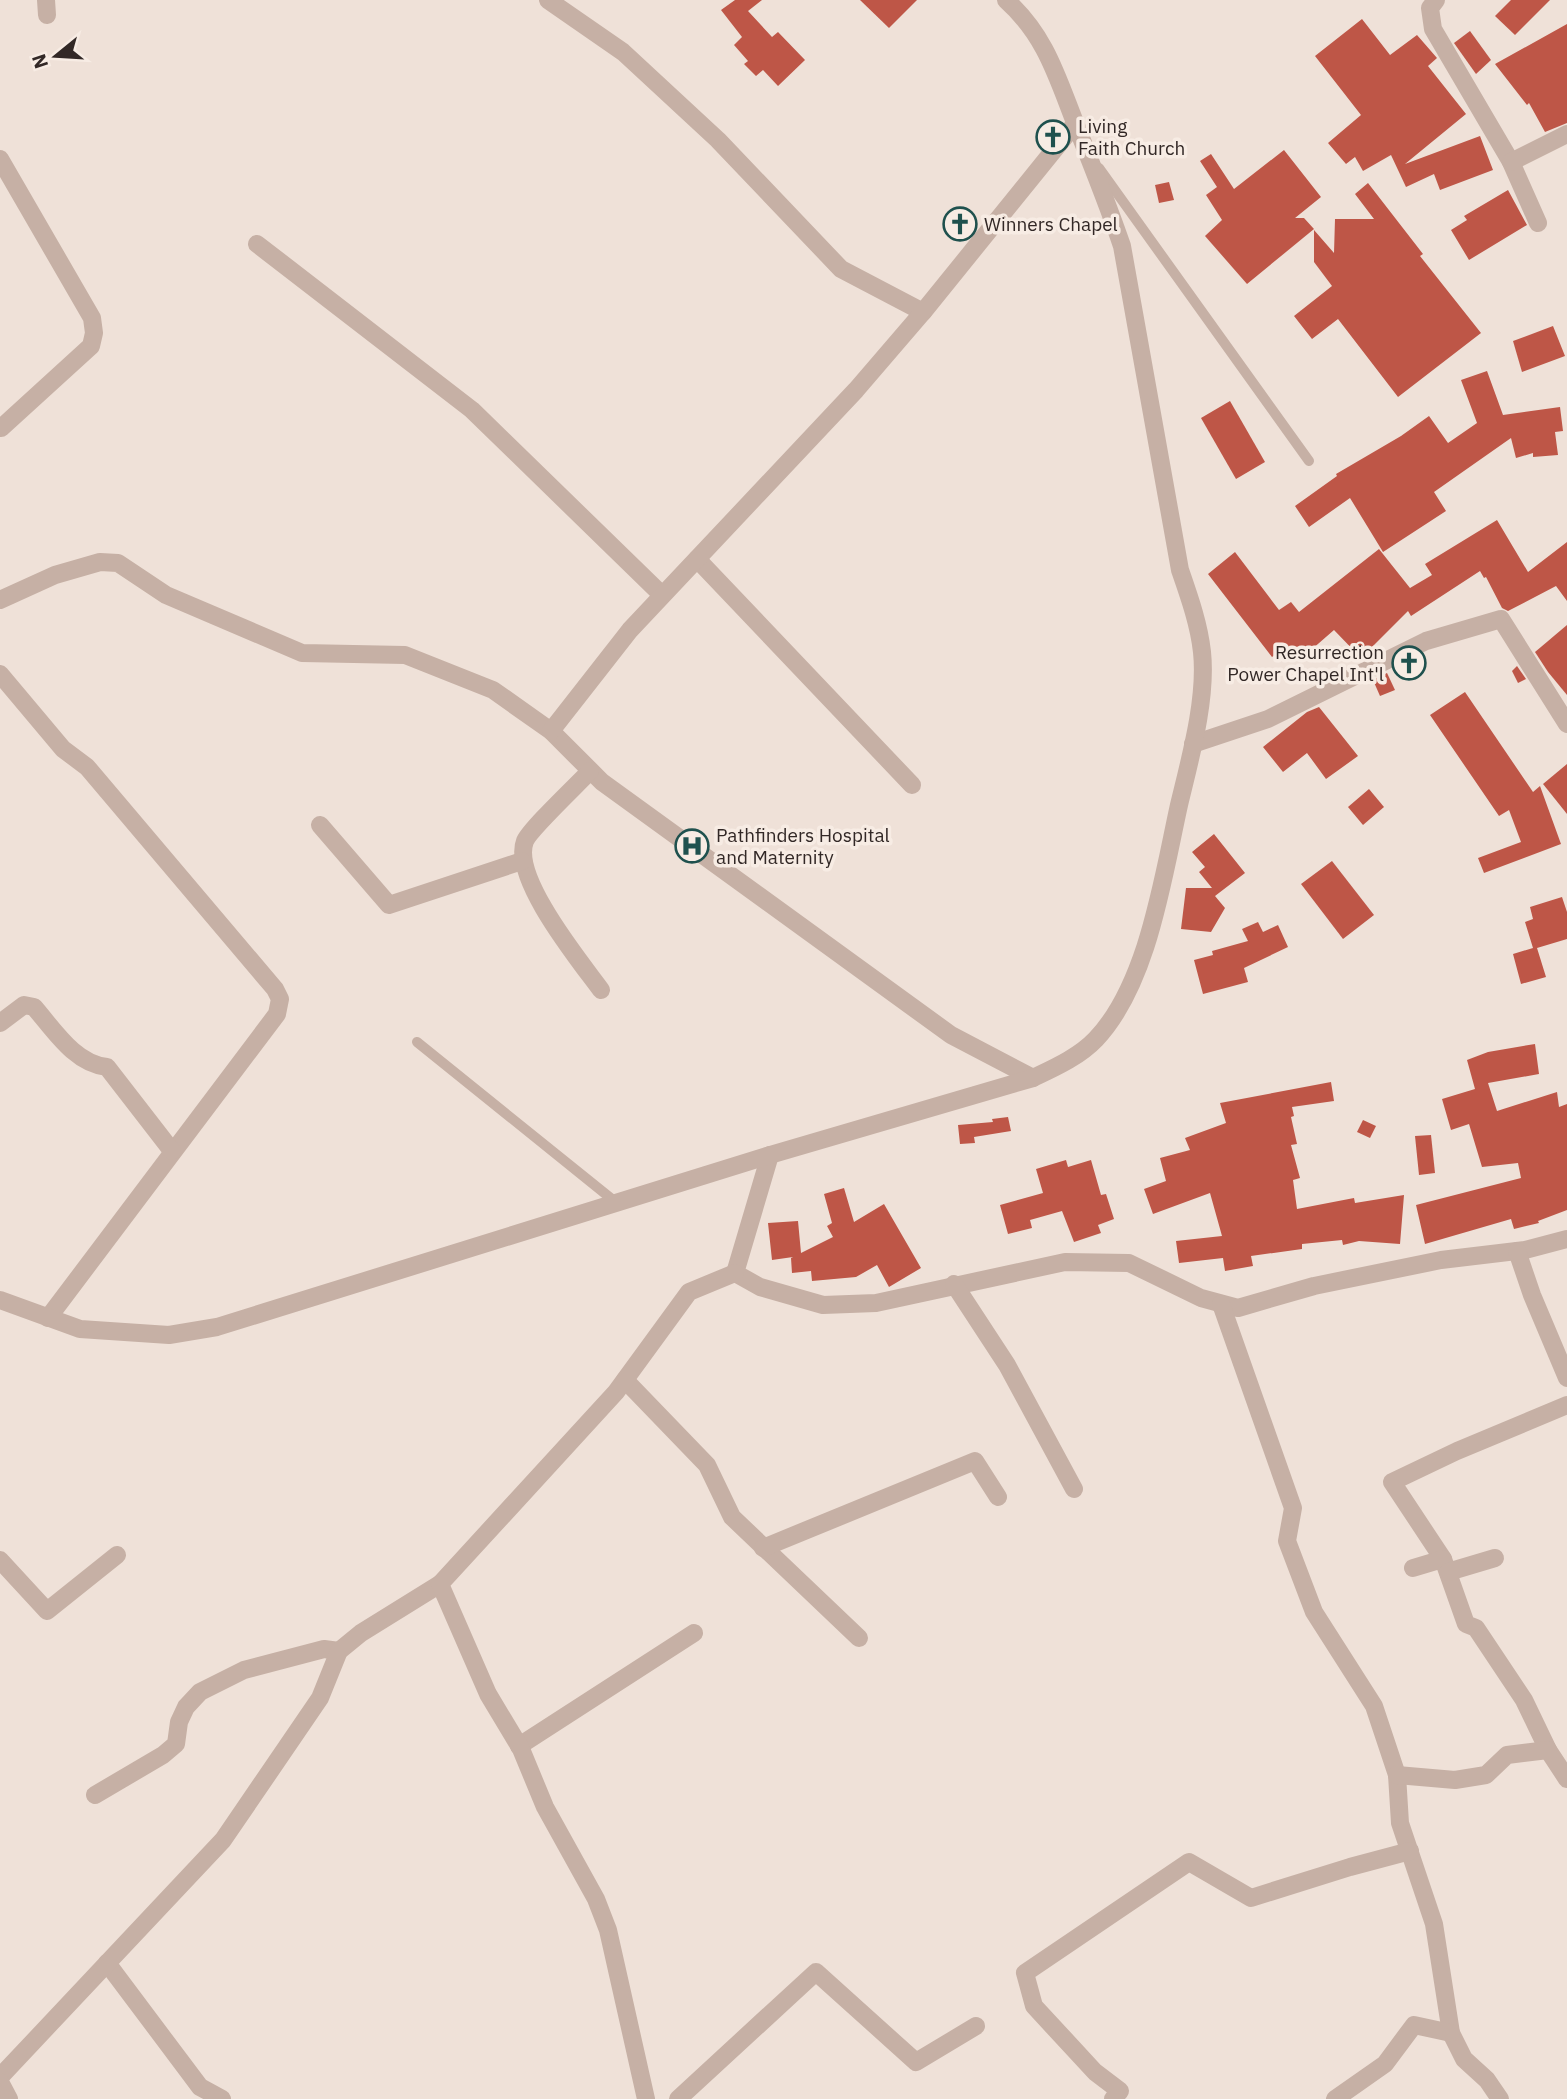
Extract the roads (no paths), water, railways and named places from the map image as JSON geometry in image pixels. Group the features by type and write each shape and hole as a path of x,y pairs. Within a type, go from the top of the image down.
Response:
{"street":[{"path":"548,0 623,52 718,140 841,269 923,312"},
{"path":"0,1300 80,1329 169,1335 217,1327 770,1155 1033,1079 1069,1060 1095,1040 1116,1013 1131,983 1156,909 1193,744 1202,653 1194,612 1180,570 1122,246 1042,42 1020,13 1006,0"},
{"path":"1436,0 1430,8 1433,29 1511,162 1538,223"},
{"path":"551,731 629,630 856,390 923,312 1075,124"},
{"path":"1511,162 1567,134"},
{"path":"0,159 92,318 94,333 91,346 1,428"},
{"path":"257,244 472,410 662,595"},
{"path":"697,559 912,785"},
{"path":"0,600 55,575 100,562 118,563 166,595 302,653 405,655 493,690 551,731 613,790 951,1035 1033,1079"},
{"path":"1193,744 1268,719 1426,641 1501,618 1567,724"},
{"path":"0,674 63,749 87,767 275,989 279,999 277,1014 48,1318"},
{"path":"590,771 525,840 522,860 548,917 601,990"},
{"path":"320,825 389,905 522,860"},
{"path":"0,1023 24,1005 34,1007 68,1046 93,1066 107,1067 172,1151"},
{"path":"736,1273 770,1155"},
{"path":"736,1273 760,1287 823,1304 876,1303 1065,1262 1129,1263 1201,1298 1238,1308 1314,1286 1441,1260 1517,1251 1567,1239"},
{"path":"1517,1251 1531,1295 1567,1378"},
{"path":"9,2099 0,2079 223,1840 320,1698 340,1651 361,1633 440,1584 617,1392 689,1292 736,1273"},
{"path":"954,1284 1007,1365 1074,1489"},
{"path":"1221,1304 1293,1508 1287,1541 1314,1612 1374,1706 1397,1774 1400,1823 1434,1924 1451,2033 1464,2059 1487,2080 1500,2099"},
{"path":"625,1380 707,1465 732,1517 859,1638"},
{"path":"1567,1405 1457,1451 1392,1482 1445,1565 1466,1625 1476,1628 1524,1700 1548,1750 1567,1779"},
{"path":"763,1548 975,1461 998,1496"},
{"path":"0,1560 47,1611 117,1555"},
{"path":"1413,1569 1495,1558"},
{"path":"440,1584 488,1694 519,1746 545,1807 596,1899 608,1930 646,2099"},
{"path":"519,1746 694,1633"},
{"path":"95,1796 163,1755 176,1744 179,1722 186,1707 200,1692 244,1670 324,1649 340,1651"},
{"path":"1397,1774 1455,1780 1486,1775 1507,1755 1548,1750"},
{"path":"1113,2099 1120,2091 1095,2072 1034,2006 1025,1973 1189,1862 1251,1898 1350,1867 1410,1852"},
{"path":"107,1963 200,2088 222,2099"},
{"path":"678,2099 816,1972 916,2062 976,2026"},
{"path":"1335,2099 1385,2064 1414,2025 1451,2033"}],"lane":[{"path":"1087,152 1309,461"},
{"path":"417,1042 618,1204"}],"place":[{"name":"Living Faith Church","path":"1053,137"},
{"name":"Winners Chapel","path":"960,224"},
{"name":"Resurrection Power Chapel Int'l","path":"1409,663"},
{"name":"Pathfinders Hospital and Maternity","path":"692,846"}]}
